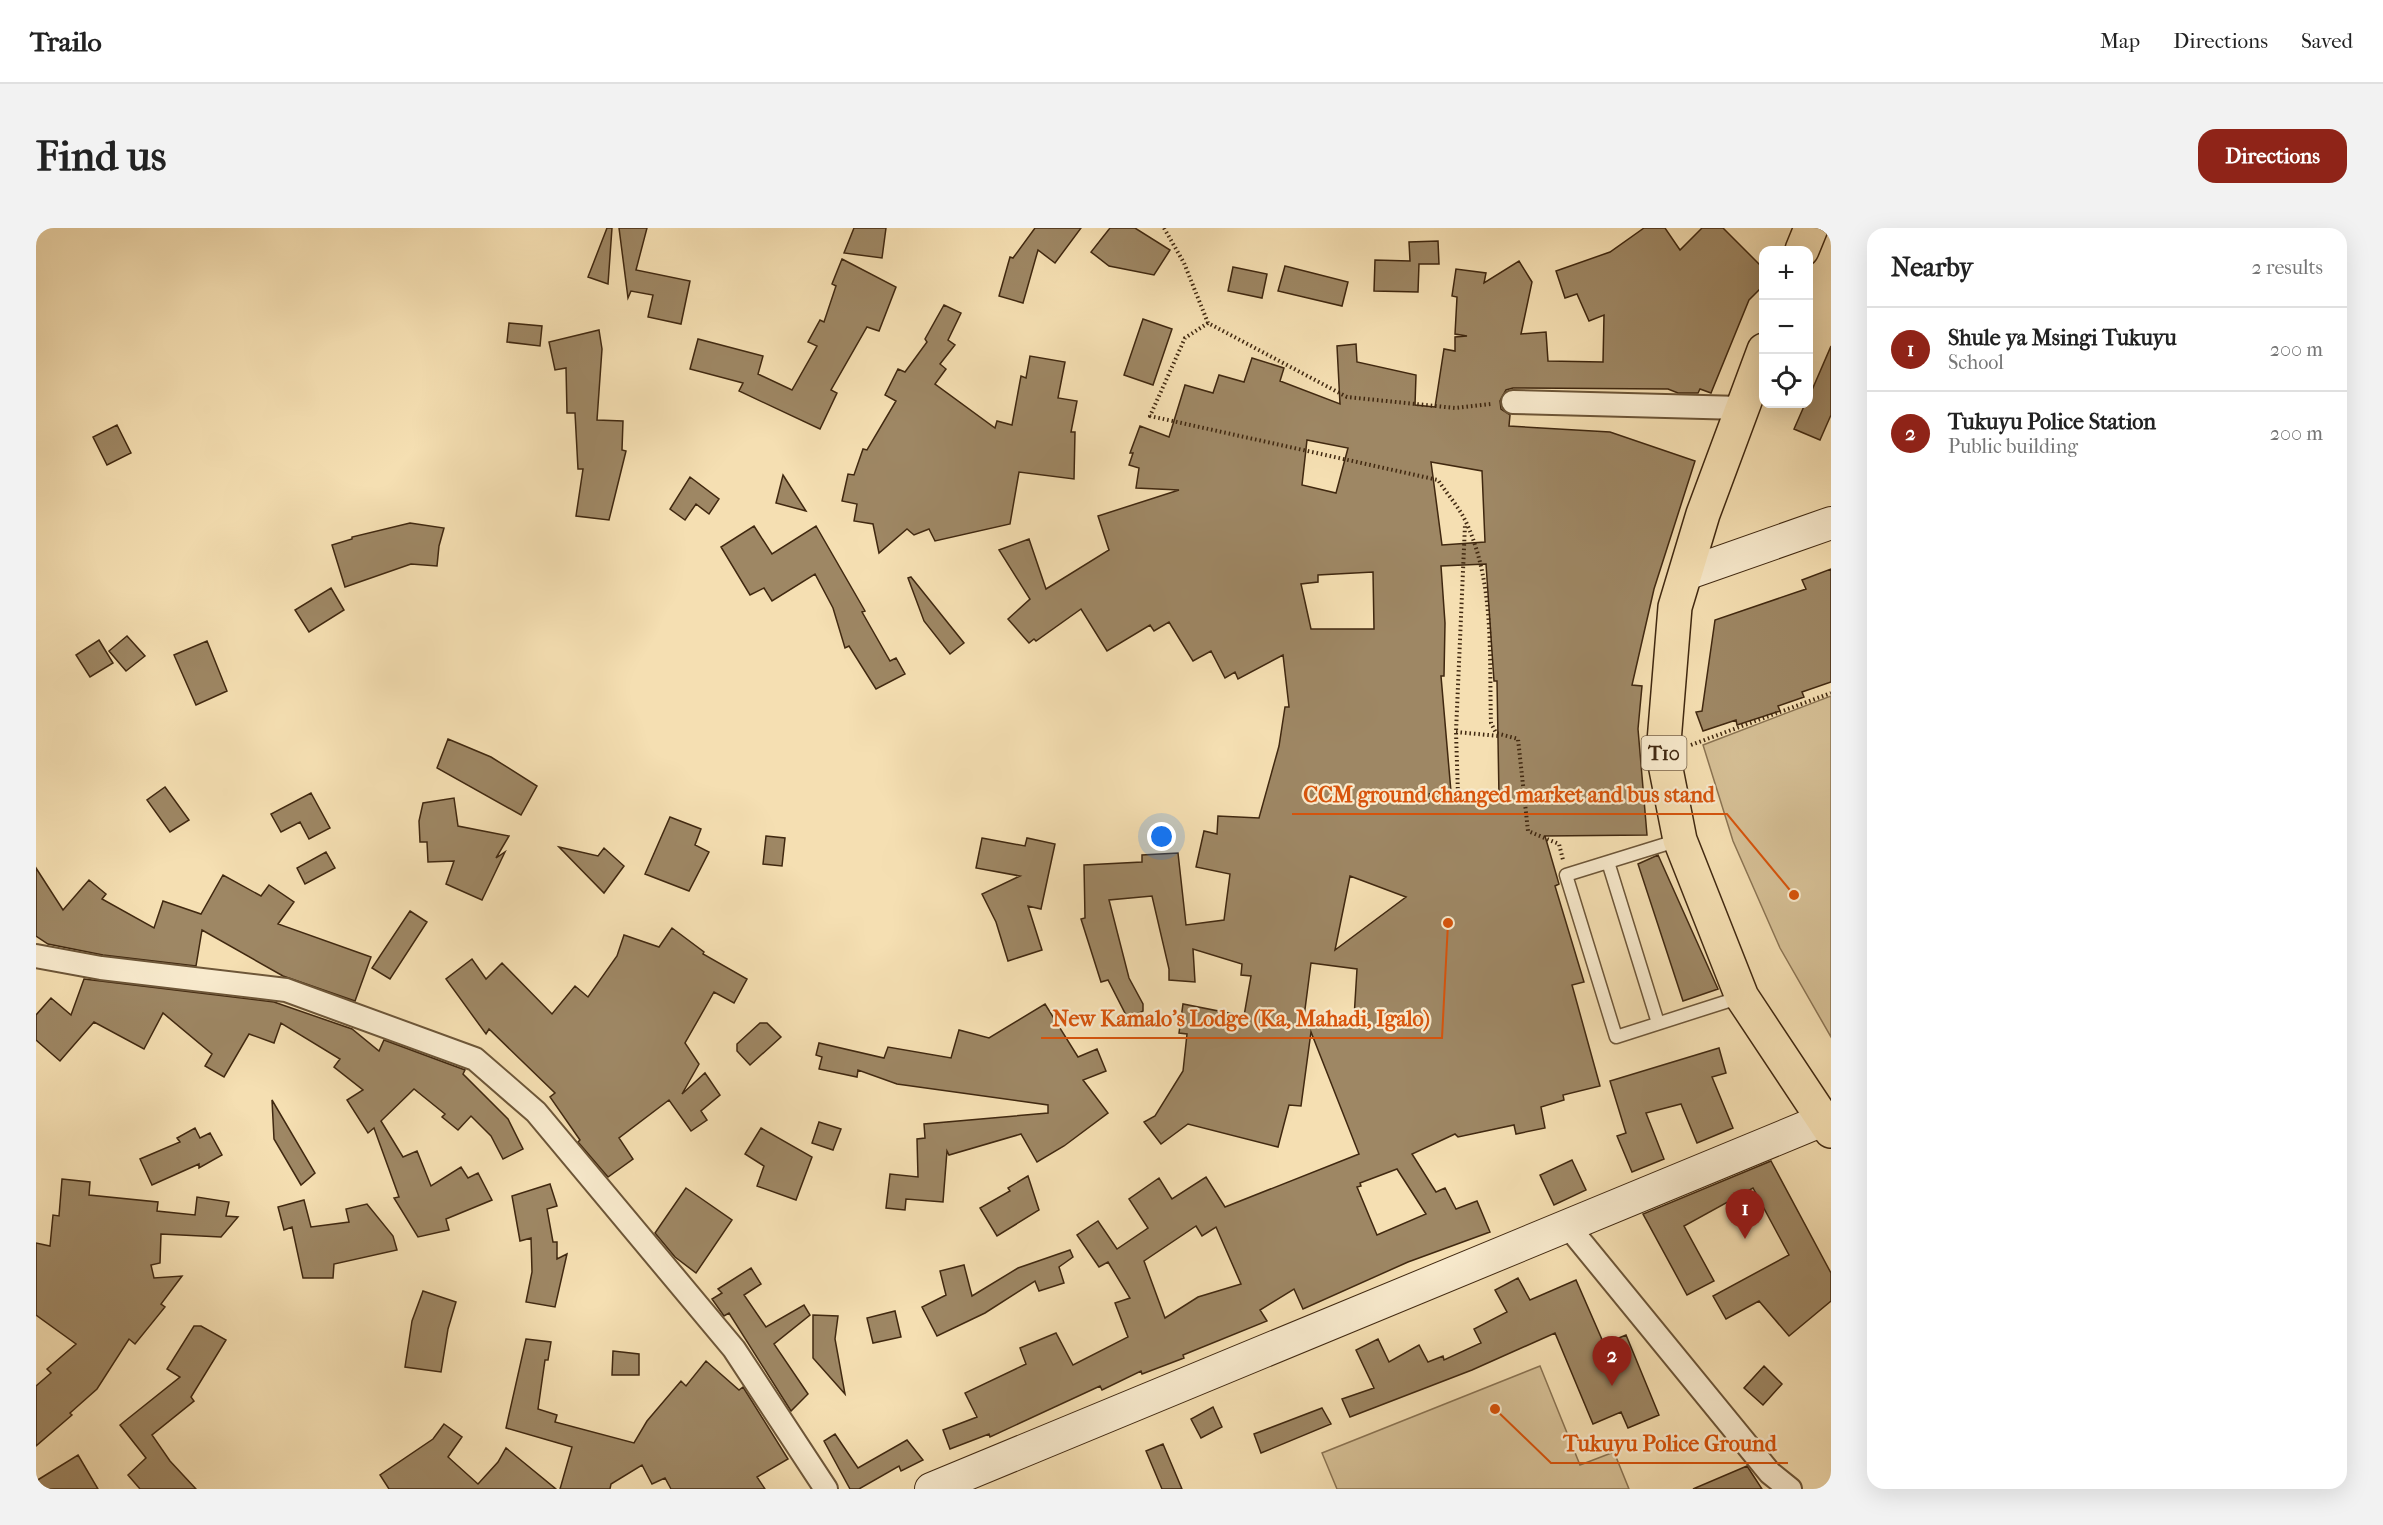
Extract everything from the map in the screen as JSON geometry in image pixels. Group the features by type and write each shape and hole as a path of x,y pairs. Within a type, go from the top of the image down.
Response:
{"highway":[{"path":"1804,246 1811,228"},
{"name":"T10","path":"1762,354 1703,514 1675,608 1664,754 1680,840 1742,997 1828,1122"}],"street":[{"path":"1513,402 1741,408"},
{"path":"1686,574 1831,523"},
{"path":"36,956 101,968 286,990 475,1059 536,1112 734,1349 826,1489"},
{"path":"931,1489 1567,1225 1828,1122"},
{"path":"1567,1225 1770,1473 1790,1489"}],"lane":[{"path":"1680,840 1566,875 1616,1036 1742,997"},
{"path":"1608,862 1658,1023"}],"path":[{"path":"1164,228 1184,263 1208,323 1347,397 1455,408 1513,402"},
{"path":"1208,323 1185,338 1150,416 1438,480 1466,521 1482,564 1489,639 1491,723 1496,734 1518,739"},
{"path":"1415,795 1458,795 1456,732 1466,521"},
{"path":"1664,754 1831,693"},
{"path":"1456,732 1518,739"},
{"path":"1518,739 1528,831 1559,844 1566,875"}],"shaded area":[{"path":"1831,696 1831,1037 1780,948 1733,841 1703,745"},
{"path":"1540,1366 1580,1465 1614,1452 1629,1489 1337,1489 1322,1453"}],"building":[{"path":"607,228 612,228 608,284 588,277"},
{"path":"619,228 647,228 636,270 690,281 681,324 648,317 653,295 631,291 628,298"},
{"path":"854,228 886,228 882,258 844,253"},
{"path":"1035,228 1081,228 1055,263 1038,250 1023,303 999,296 1010,257 1013,258"},
{"path":"1110,228 1135,228 1170,250 1154,275 1109,266 1091,252"},
{"path":"1644,228 1665,228 1680,250 1702,228 1723,228 1759,264 1759,290 1749,300 1711,393 1700,389 1698,393 1678,393 1668,389 1513,388 1506,390 1500,401 1501,409 1510,415 1509,426 1610,432 1695,461 1654,589 1632,685 1642,686 1638,729 1647,835 1545,836 1559,884 1555,886 1584,982 1572,985 1600,1086 1563,1095 1564,1100 1541,1107 1545,1128 1516,1134 1514,1125 1458,1137 1455,1134 1412,1154 1436,1192 1445,1188 1456,1209 1477,1201 1490,1232 1408,1262 1303,1309 1294,1289 1260,1310 1267,1321 1183,1355 1184,1358 1142,1374 1141,1371 1102,1390 1100,1386 990,1437 989,1434 950,1449 943,1430 977,1417 965,1393 1026,1364 1020,1348 1056,1333 1073,1365 1128,1337 1115,1303 1130,1298 1108,1262 1099,1267 1077,1235 1098,1221 1117,1249 1148,1228 1129,1199 1159,1178 1172,1199 1206,1177 1225,1207 1359,1154 1311,1032 1301,1106 1289,1105 1278,1147 1188,1124 1161,1144 1144,1122 1155,1116 1183,1071 1187,1034 1179,1033 1183,1004 1244,1016 1251,976 1241,975 1242,964 1193,949 1195,982 1169,980 1169,969 1152,896 1109,900 1129,978 1143,1004 1143,1011 1128,1019 1108,980 1101,982 1081,919 1085,918 1084,865 1142,862 1142,855 1178,853 1186,925 1224,920 1230,874 1196,867 1204,831 1217,834 1218,816 1259,818 1279,746 1285,707 1289,707 1283,655 1238,679 1235,672 1225,678 1211,651 1193,661 1169,622 1154,631 1150,625 1107,651 1081,609 1036,641 1034,639 1029,643 1008,619 1030,599 999,550 1029,539 1046,589 1109,550 1098,516 1179,490 1136,488 1139,468 1129,465 1133,453 1130,453 1140,426 1169,437 1185,385 1213,393 1219,375 1244,382 1252,358 1284,368 1280,381 1340,404 1337,346 1356,344 1357,362 1416,375 1415,405 1435,407 1444,349 1455,351 1455,337 1467,336 1455,334 1457,297 1452,296 1456,269 1486,273 1484,283 1519,261 1532,282 1521,334 1546,332 1548,361 1603,362 1604,315 1589,321 1577,294 1565,298 1556,271 1610,252","holes":["1307,440 1348,448 1336,493 1302,485","1431,462 1482,471 1485,542 1442,545","1486,564 1494,681 1497,681 1499,797 1451,792 1441,676 1444,676 1445,623 1441,566","1373,572 1374,629 1311,629 1301,584 1318,582 1318,575","1350,876 1406,897 1335,950","1311,963 1357,969 1354,1018 1304,1017","1397,1169 1426,1214 1377,1235 1357,1187 1361,1186 1360,1183","1196,1226 1202,1236 1216,1227 1241,1284 1198,1297 1165,1318 1144,1261"]},
{"path":"1438,241 1439,264 1419,264 1418,292 1374,291 1375,260 1410,261 1409,242"},
{"path":"842,259 896,287 879,331 867,327 831,390 837,393 820,429 739,391 743,383 690,369 698,339 763,356 758,374 792,390 817,346 808,342 820,320 824,322 836,286 832,284"},
{"path":"1285,266 1348,282 1342,306 1278,291"},
{"path":"1233,267 1267,274 1262,298 1228,291"},
{"path":"944,305 961,313 948,340 955,345 940,364 946,369 935,384 995,428 997,421 1012,425 1021,376 1026,378 1030,356 1065,362 1058,398 1077,401 1071,432 1075,432 1074,479 1019,472 1010,524 935,541 929,529 914,535 907,529 879,553 873,524 854,521 857,504 842,501 848,474 854,475 863,449 867,450 896,401 885,395 898,369 905,372 927,342 925,339"},
{"path":"1143,319 1172,329 1153,385 1124,375"},
{"path":"509,323 542,326 540,346 507,342"},
{"path":"599,330 602,349 597,420 623,421 622,450 626,451 609,520 576,516 583,469 578,469 575,413 567,413 566,368 555,370 549,342"},
{"path":"1831,346 1831,415 1820,440 1794,429 1803,408 1813,408 1813,388"},
{"path":"117,425 131,453 107,465 93,437"},
{"path":"783,475 806,511 776,503"},
{"path":"690,477 719,499 709,514 696,504 685,520 670,509"},
{"path":"410,523 444,528 437,566 411,564 345,587 332,545 352,539 352,537"},
{"path":"754,526 772,554 816,526 865,611 862,612 890,661 896,658 905,674 876,689 849,646 845,648 833,608 815,574 772,601 764,588 750,595 721,547"},
{"path":"1831,569 1831,682 1802,692 1804,697 1778,706 1780,711 1737,725 1736,720 1703,731 1696,712 1702,711 1715,620 1806,589 1802,580"},
{"path":"911,577 964,643 950,654 924,621 908,578"},
{"path":"331,588 344,610 309,632 295,610"},
{"path":"127,636 145,656 126,671 109,651"},
{"path":"99,640 113,663 90,677 76,655"},
{"path":"207,641 227,691 196,705 174,655"},
{"path":"448,739 491,757 537,786 521,815 437,768"},
{"path":"165,787 189,820 170,832 147,800"},
{"path":"311,793 330,828 309,839 300,822 281,832 271,814"},
{"path":"454,798 458,826 509,836 496,858 505,852 482,900 446,884 454,861 428,862 427,842 420,842 419,821 423,803"},
{"path":"670,817 701,829 695,845 709,852 689,891 645,874"},
{"path":"766,836 785,838 782,866 763,864"},
{"path":"982,838 1025,846 1027,838 1055,844 1041,909 1028,906 1042,950 1008,961 996,922 982,894 1020,876 976,868"},
{"path":"559,847 598,856 604,848 624,866 604,893"},
{"path":"326,852 335,868 305,884 297,868"},
{"path":"1658,855 1718,989 1683,1001 1638,864"},
{"path":"36,868 63,910 89,880 106,894 102,899 154,928 163,901 201,914 223,875 261,896 269,885 294,902 278,924 371,957 355,1001 283,976 202,930 196,966 103,955 48,944 36,936"},
{"path":"410,911 427,922 390,979 372,968"},
{"path":"672,928 704,952 703,954 747,979 734,1003 714,992 685,1043 699,1064 682,1094 705,1073 720,1095 701,1111 707,1120 691,1131 669,1100 619,1138 633,1159 608,1177 578,1142 580,1140 550,1097 555,1093 489,1029 486,1034 446,979 472,959 486,979 502,963 552,1014 575,986 588,997 617,956 624,935 659,947"},
{"path":"84,979 274,1002 352,1029 379,1051 384,1040 465,1070 463,1074 508,1119 523,1149 503,1159 491,1136 471,1116 458,1130 442,1117 445,1114 414,1089 381,1121 403,1157 417,1151 431,1186 461,1167 468,1178 478,1173 492,1200 446,1219 449,1230 418,1237 394,1198 399,1197 374,1128 368,1133 347,1100 363,1090 334,1067 340,1059 281,1023 274,1043 249,1034 224,1077 205,1066 212,1054 163,1013 144,1049 94,1022 60,1061 36,1040 36,1015 51,998 71,1015"},
{"path":"1045,1004 1078,1057 1097,1049 1106,1071 1083,1080 1108,1113 1064,1146 1037,1162 1021,1134 949,1155 947,1151 943,1202 906,1199 905,1210 886,1208 890,1174 918,1177 917,1139 925,1138 924,1124 1048,1113 1048,1105 897,1084 858,1070 857,1077 819,1069 822,1057 816,1055 819,1043 884,1058 888,1047 951,1058 959,1030 989,1038"},
{"path":"760,1023 767,1023 781,1037 750,1065 737,1051 737,1044"},
{"path":"1719,1048 1726,1073 1712,1077 1733,1128 1697,1143 1681,1104 1646,1113 1664,1159 1632,1172 1617,1136 1626,1133 1610,1081"},
{"path":"272,1100 315,1173 301,1185 274,1139"},
{"path":"819,1122 841,1129 833,1150 812,1143"},
{"path":"195,1128 200,1138 210,1133 222,1155 199,1168 199,1164 152,1185 140,1159 180,1142 177,1138"},
{"path":"761,1128 812,1157 796,1200 757,1186 764,1166 745,1154"},
{"path":"1572,1160 1586,1190 1554,1205 1540,1175"},
{"path":"1771,1161 1831,1273 1831,1301 1789,1336 1759,1301 1726,1319 1713,1296 1789,1255 1753,1188 1684,1226 1714,1281 1687,1295 1643,1214"},
{"path":"1028,1176 1039,1210 997,1236 980,1208 1010,1191 1008,1188"},
{"path":"62,1179 90,1182 89,1195 158,1202 157,1211 195,1215 197,1197 229,1202 226,1216 238,1217 221,1237 161,1234 160,1263 151,1265 154,1278 182,1276 161,1304 165,1307 135,1344 129,1339 97,1389 70,1413 72,1415 36,1446 36,1386 51,1373 47,1369 76,1344 36,1315 36,1243 50,1246 53,1215 59,1216"},
{"path":"550,1184 557,1206 547,1209 553,1242 557,1242 557,1259 567,1254 555,1307 526,1302 532,1272 531,1238 520,1241 512,1196"},
{"path":"686,1188 732,1220 696,1273 675,1257 655,1233"},
{"path":"304,1200 311,1227 349,1222 346,1209 367,1204 393,1236 397,1250 334,1264 333,1278 303,1278 292,1227 284,1230 278,1207"},
{"path":"1070,1250 1073,1257 1059,1267 1064,1283 1039,1291 1035,1281 985,1313 937,1336 922,1307 946,1295 940,1271 964,1265 972,1296 1018,1268"},
{"path":"751,1268 761,1284 744,1295 766,1327 804,1305 810,1315 774,1344 808,1394 791,1411 729,1313 724,1316 712,1299 722,1293 718,1289"},
{"path":"1518,1278 1530,1300 1576,1280 1604,1344 1626,1335 1659,1415 1628,1428 1621,1412 1593,1424 1555,1333 1472,1370 1350,1417 1342,1399 1374,1388 1356,1350 1378,1339 1389,1362 1419,1345 1428,1362 1443,1356 1444,1360 1481,1343 1474,1329 1507,1312 1495,1290"},
{"path":"423,1291 456,1302 448,1329 441,1372 405,1367 412,1321"},
{"path":"895,1311 901,1337 873,1343 867,1318"},
{"path":"813,1315 838,1316 835,1339 845,1394 813,1358"},
{"path":"194,1326 201,1326 226,1340 191,1397 194,1401 152,1435 170,1461 196,1489 140,1489 128,1475 146,1458 120,1425 180,1377 167,1369"},
{"path":"526,1339 551,1342 548,1360 545,1360 538,1409 557,1415 555,1422 634,1443 647,1421 681,1381 686,1386 706,1361 739,1390 743,1387 788,1459 757,1477 765,1489 671,1489 665,1478 652,1484 642,1465 611,1484 610,1489 560,1489 572,1447 506,1428"},
{"path":"613,1351 639,1354 639,1375 612,1375"},
{"path":"1764,1366 1782,1384 1763,1405 1744,1388"},
{"path":"1213,1407 1222,1427 1201,1438 1191,1419"},
{"path":"1322,1408 1331,1424 1261,1453 1254,1434"},
{"path":"444,1424 462,1437 448,1457 478,1484 498,1462 506,1448 556,1489 389,1489 380,1475 433,1439"},
{"path":"835,1434 858,1468 907,1440 923,1460 901,1471 899,1466 859,1489 850,1489 824,1441"},
{"path":"1163,1444 1182,1489 1162,1489 1146,1451"},
{"path":"78,1455 98,1489 36,1489 36,1481"},
{"path":"1747,1466 1762,1489 1693,1489"}],"place":[{"name":"CCM ground changed market and bus stand","path":"1794,895"},
{"name":"New Kamalo's Lodge (Ka, Mahadi, Igalo)","path":"1448,923"},
{"name":"Shule ya Msingi Tukuyu","path":"1745,1239"},
{"name":"Tukuyu Police Station","path":"1612,1386"},
{"name":"Tukuyu Police Ground","path":"1495,1409"}]}
